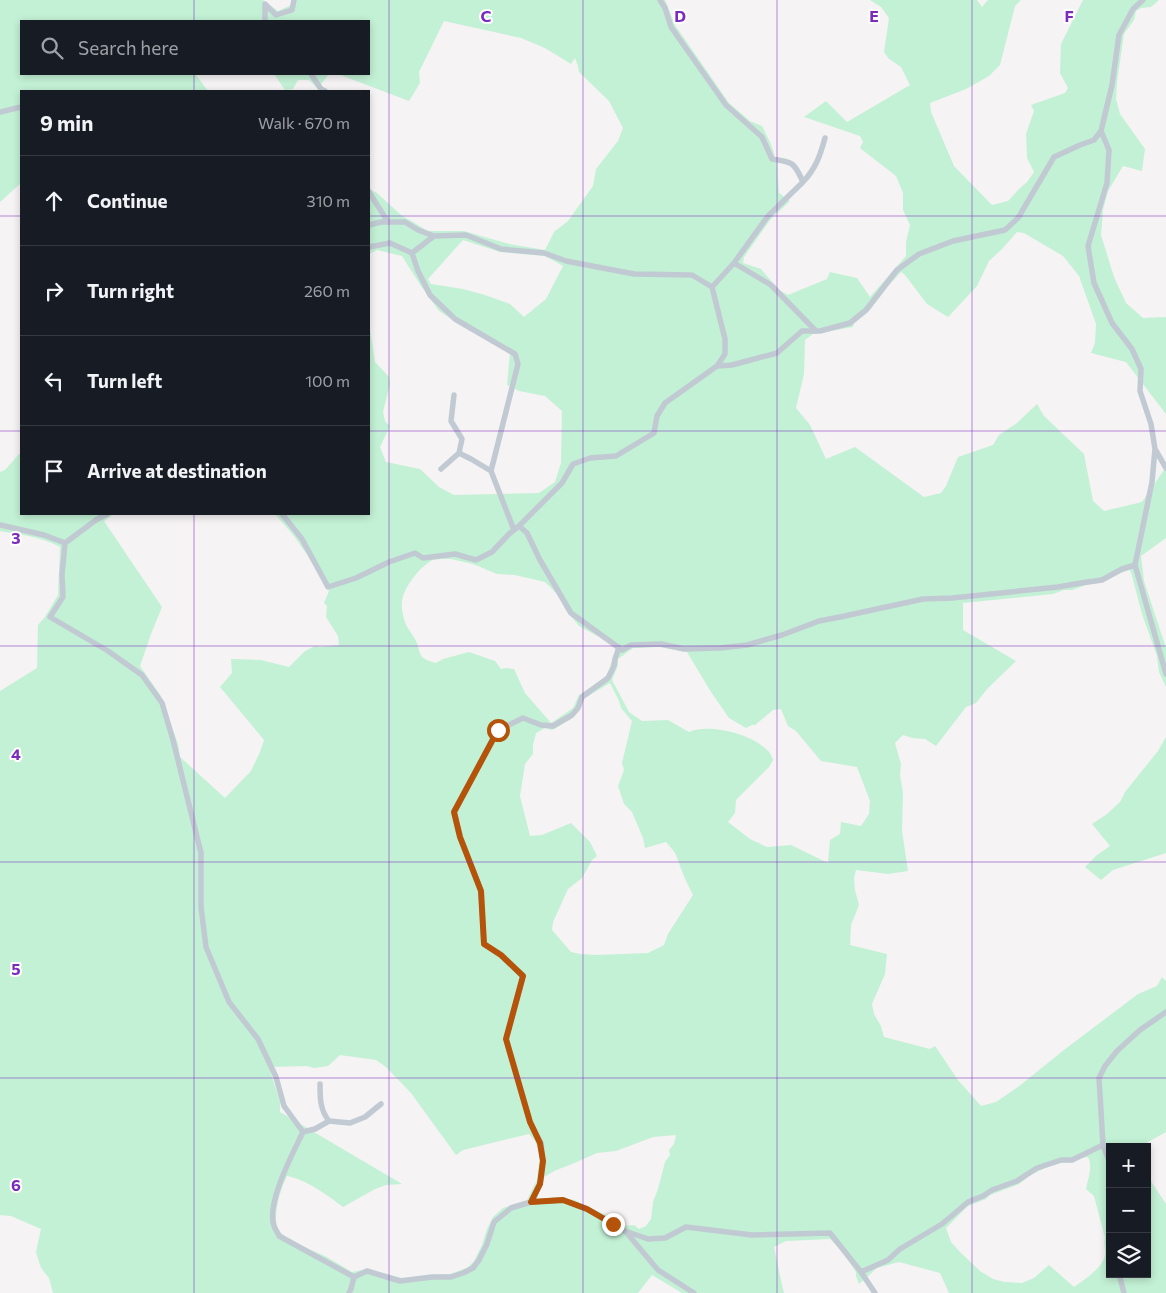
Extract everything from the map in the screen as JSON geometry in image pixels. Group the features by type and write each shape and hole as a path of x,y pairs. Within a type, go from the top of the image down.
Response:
{"street":[{"path":"265,20 265,4 276,15 292,10 294,0"},
{"path":"660,0 665,8 671,27 726,105 762,137 772,159 786,161 796,167 803,182"},
{"path":"717,366 732,365 777,354 802,332 820,331 850,323 866,310 897,270 920,254 953,242 1006,230 1018,218 1054,157 1094,140 1101,131 1112,85 1119,35 1133,9 1143,0"},
{"path":"312,75 322,90"},
{"path":"0,112 20,107"},
{"path":"1101,131 1109,150 1107,183 1088,246 1094,283 1112,323 1132,349 1141,369 1140,391 1151,424 1155,449 1152,482 1135,565 1166,674"},
{"path":"712,286 734,263 768,216 812,172 820,154 824,138"},
{"path":"370,194 388,222"},
{"path":"283,515 302,539 328,587 356,578 389,562 415,553 424,558 455,554 476,560 492,552 562,483 573,464 590,458 616,456 654,434 657,416 665,403 717,366 725,354 725,339 712,286 692,275 634,274 566,261 544,253 501,249 466,235 434,236 418,230 405,222 381,222 370,225"},
{"path":"412,253 434,236"},
{"path":"370,247 390,243 412,253 418,271 430,295 455,319 515,354 518,364 491,471"},
{"path":"734,263 771,285 816,331"},
{"path":"440,469 459,452 462,439 451,421 454,395"},
{"path":"1155,449 1166,468"},
{"path":"459,452 491,471 516,528 526,533 571,613 622,650 631,645 661,644 684,648 720,648 747,645 782,635 819,620 923,600 1058,587 1102,580 1122,569 1135,565"},
{"path":"105,515 66,543 62,575 63,597 50,616 108,651 142,675 162,703 201,853 201,907 206,947 229,1002 258,1039 276,1077 284,1106 303,1132"},
{"path":"0,524 44,535 66,543"},
{"path":"531,1202 540,1184 543,1161 542,1152 530,1122 506,1039 523,976 501,955 484,944 481,891 460,837 454,812 498,730 523,718 542,725 553,726 572,715 578,708 582,697 608,678 614,666 619,647"},
{"path":"1106,1153 1103,1145 1098,1078 1117,1051 1140,1030 1166,1012"},
{"path":"320,1084 321,1106 329,1121"},
{"path":"303,1132 315,1129 329,1121 350,1123 364,1117 381,1104"},
{"path":"303,1132 284,1172 273,1204 273,1225 280,1236 354,1277"},
{"path":"861,1272 888,1260 900,1249 942,1224 968,1202 992,1190 1018,1181 1036,1168 1062,1160 1072,1160 1103,1145"},
{"path":"354,1277 367,1271 400,1281 451,1277 463,1273 473,1268 479,1260 487,1244 494,1222 511,1208 531,1202 563,1200 587,1209 625,1231 648,1239 665,1238 686,1227 752,1235 830,1233 861,1272 874,1293"},
{"path":"625,1231 658,1270 694,1293"},
{"path":"349,1293 354,1277"},
{"path":"1120,1278 1124,1293"}],"green space":[{"path":"0,0 263,0 278,11 291,5 294,0 665,0 675,25 729,103 750,121 762,126 771,144 777,163 779,193 790,201 770,220 744,257 743,263 761,269 779,290 788,295 827,279 830,272 857,278 870,297 906,256 906,242 910,225 903,210 903,193 896,176 860,148 863,142 860,136 804,117 826,101 847,122 910,85 901,67 889,59 884,52 889,18 881,7 870,0 977,0 982,7 988,0 1021,0 1015,6 1000,65 989,76 966,89 930,103 931,112 954,166 992,205 1008,201 1034,172 1027,158 1026,134 1034,111 1031,105 1065,93 1068,88 1060,73 1061,44 1083,0 1159,0 1151,7 1141,8 1136,11 1134,20 1124,34 1116,99 1120,114 1145,149 1142,171 1123,166 1108,191 1103,210 1101,235 1114,277 1126,303 1143,318 1166,317 1166,414 1126,362 1091,353 1095,343 1096,324 1079,276 1063,256 1024,233 1017,232 989,261 977,286 948,317 927,304 901,272 870,310 854,323 853,327 813,334 805,340 804,374 796,408 810,425 826,459 855,447 924,497 941,493 946,486 958,457 993,445 999,435 1017,423 1037,404 1044,416 1084,454 1093,501 1104,511 1142,502 1166,467 1166,538 1141,556 1144,581 1166,648 1166,687 1159,672 1157,656 1129,570 1072,590 1064,590 1053,594 963,603 963,630 1016,661 988,688 976,703 966,707 936,746 925,739 903,735 895,743 901,764 900,775 903,793 902,831 908,871 888,874 856,870 854,878 855,890 859,905 851,925 850,945 887,954 885,974 872,1004 874,1014 881,1026 884,1037 930,1049 935,1046 958,1080 981,1106 996,1102 1018,1087 1138,994 1157,986 1162,977 1166,981 1166,1132 1146,1143 1106,1143 1106,1278 1151,1278 1151,1181 1166,1204 1166,1293 949,1293 940,1273 899,1262 877,1268 859,1284 856,1272 841,1250 830,1239 786,1241 774,1247 784,1293 682,1293 652,1275 638,1293 53,1293 49,1278 41,1268 36,1252 41,1229 11,1216 0,1215 0,691 37,668 38,625 58,595 60,547 38,538 0,531 0,472 5,470 20,454 20,515 113,515 104,521 162,607 140,666 161,696 178,744 180,757 225,798 251,771 264,740 220,687 232,673 231,659 261,660 289,667 305,651 315,646 339,645 338,636 326,617 327,606 324,603 329,591 308,556 276,515 370,515 370,330 375,362 389,377 390,384 383,412 385,421 390,426 380,447 386,462 420,469 439,487 454,495 539,493 555,482 561,463 562,411 545,396 519,391 507,385 510,353 439,311 402,256 377,250 370,254 370,188 401,215 428,231 464,231 509,244 545,250 554,232 568,221 593,186 596,169 618,141 623,128 609,101 579,72 575,58 571,64 545,48 521,38 444,21 419,72 420,83 409,101 341,75 370,75 370,20 20,20 20,75 196,75 207,90 20,90 20,184 0,202","holes":["463,240 500,252 545,256 563,266 546,299 524,317 510,304 463,289 431,284 428,279","441,559 451,559 473,564 497,574 515,575 545,582 561,598 565,609 579,626 616,649 607,676 579,695 573,708 551,723 525,693 514,669 501,669 495,661 469,652 443,659 436,663 430,661 422,657 415,639 407,627 402,607 403,597 408,585 423,567 433,560","659,647 687,652 729,718 746,728 755,725 773,710 781,709 788,726 796,731 821,761 857,767 870,801 869,814 861,826 841,822 840,834 830,840 828,863 791,845 767,847 750,839 728,822 735,813 736,800 769,767 773,760 769,752 760,744 730,732 708,729 689,732 668,720 642,721 629,712 612,680 618,665 618,659 633,648","610,683 621,708 632,721 622,763 624,770 618,786 624,804 632,812 643,838 645,848 666,842 673,850 693,895 668,934 664,945 648,953 597,955 571,952 552,930 553,922 568,889 582,878 592,860 597,856 590,842 571,823 542,835 530,836 520,796 525,764 533,754 536,733 545,728 552,730 571,719 583,699","340,1055 376,1060 386,1067 411,1093 456,1155 463,1150 529,1134 535,1141 540,1154 537,1180 527,1200 503,1208 493,1217 474,1261 467,1268 450,1274 402,1278 367,1269 352,1272 325,1256 284,1236 277,1227 276,1212 287,1176 309,1184 343,1207 375,1189 386,1185 402,1184 280,1112 280,1102 269,1067 307,1066 314,1068 328,1066","676,1135 674,1144 669,1150 670,1155 665,1162 653,1202 651,1219 646,1226 639,1229 634,1225 624,1226 574,1200 558,1197 537,1199 544,1177 554,1171 597,1153 616,1151 653,1137","1088,1157 1090,1168 1086,1189 1094,1196 1105,1238 1105,1255 1100,1265 1074,1287 1049,1265 1034,1278 1022,1283 993,1279 980,1271 951,1242 946,1228 968,1206 1019,1184 1029,1176 1045,1168"]},
{"path":"275,75 328,75 321,84 326,90 319,90 309,80 298,80 293,89 285,90"},
{"path":"1166,737 1166,853 1113,870 1101,880 1085,867 1110,846 1092,824 1120,802 1125,792 1158,751"}],"route":[{"path":"498,730 454,812 460,837 481,891 484,944 501,955 523,976 506,1039 530,1122 540,1143 543,1161 540,1184 531,1202 563,1200 587,1209 613,1224"}]}
